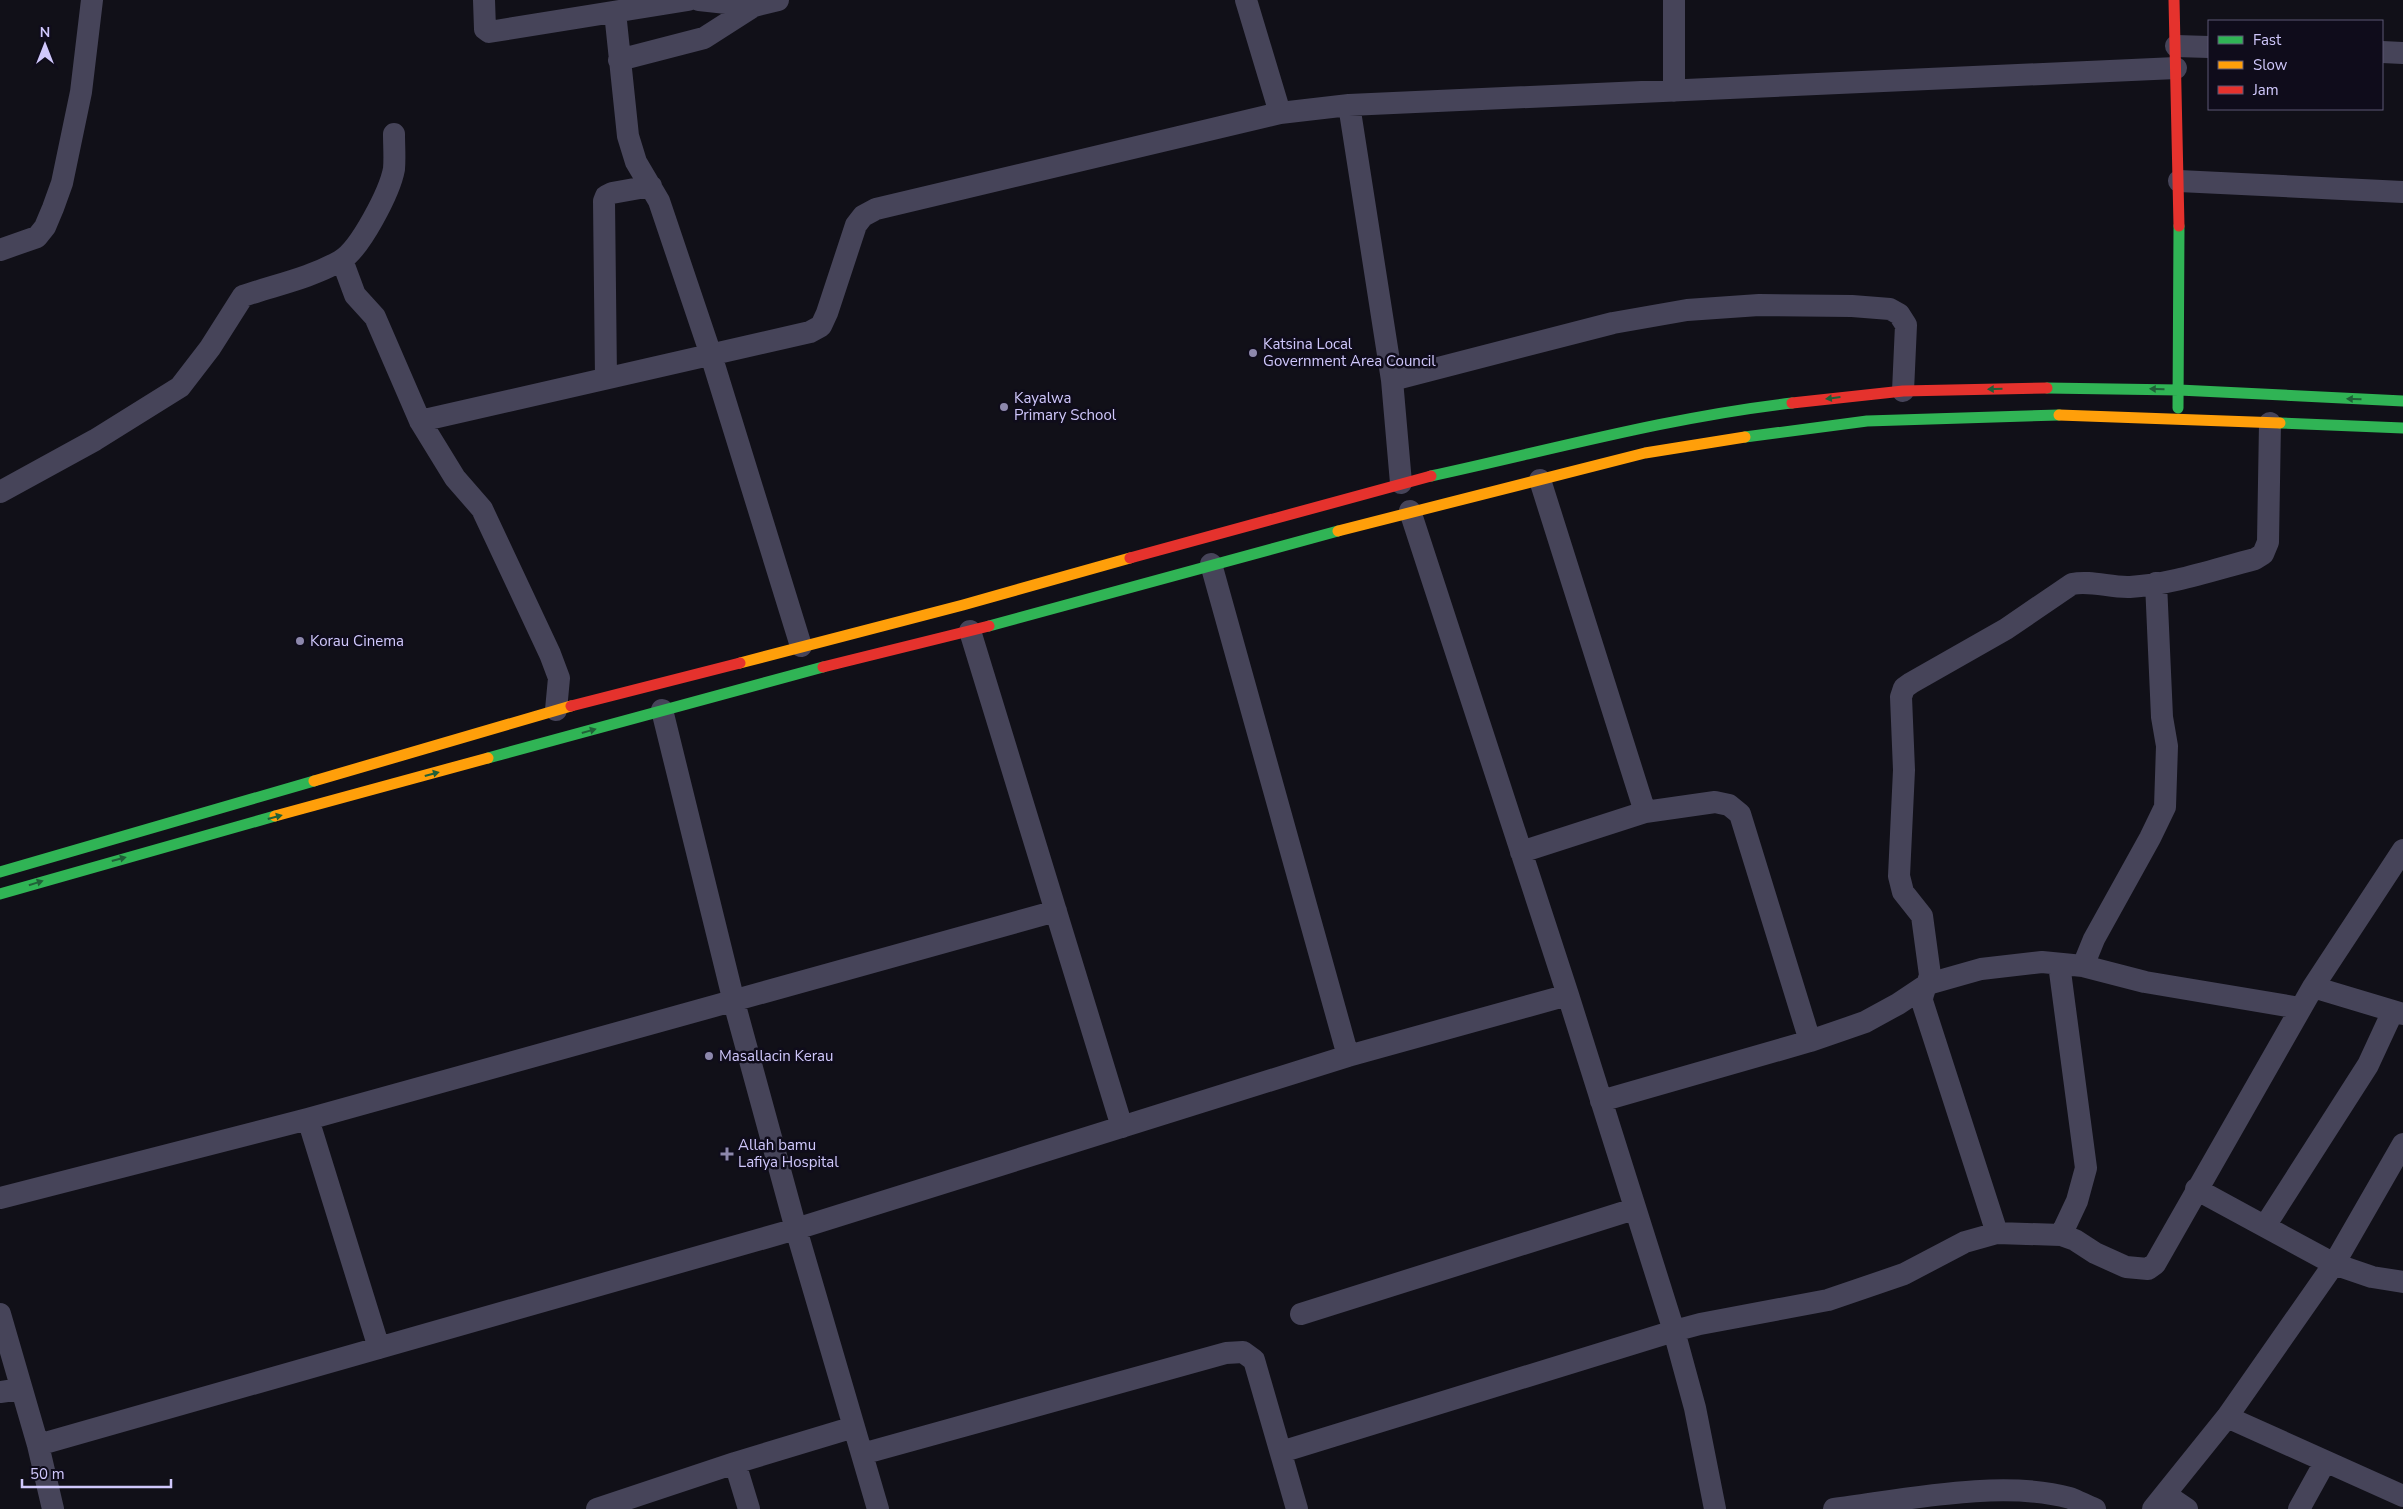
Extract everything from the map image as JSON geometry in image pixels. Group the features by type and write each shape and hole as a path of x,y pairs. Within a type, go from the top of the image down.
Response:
{"main road":[{"path":"2174,0 2179,181 2179,390 2177,418"},
{"path":"0,872 556,710 963,605 1401,484 1534,454 1639,427 1757,407 1902,391 2058,388 2179,390 2403,401"},
{"path":"0,894 72,872 814,669 970,631 1410,511 1645,453 1699,443 1866,421 1945,417 2058,415 2403,428"}],"street":[{"path":"0,250 38,237 45,228 53,208 62,183 82,92 92,0"},
{"path":"484,0 485,29 489,32 688,0"},
{"path":"699,0 770,2"},
{"path":"1246,0 1280,113"},
{"path":"1674,0 1674,91"},
{"path":"619,60 704,38 770,2"},
{"path":"615,12 628,136 636,162 659,201 711,355 801,646"},
{"path":"2176,46 2208,47"},
{"path":"2383,52 2403,53"},
{"path":"420,421 810,332 821,326 856,226 863,216 876,209 1280,113 1349,104 2176,68"},
{"path":"1349,104 1392,380 1401,484"},
{"path":"0,492 95,440 180,387 210,348 242,296 298,279 342,260 363,234 384,201 394,169 394,134"},
{"path":"2179,181 2403,192"},
{"path":"606,378 604,201 606,196 612,193 651,186"},
{"path":"342,260 355,295 375,317 420,421 455,478 482,509 560,678 556,710"},
{"path":"1392,380 1613,323 1687,310 1759,305 1852,306 1890,309 1899,314 1906,326 1902,391"},
{"path":"1997,1234 1922,1001 1922,992 1928,984 1930,975 1922,916 1903,892 1899,876 1904,770 1901,697 1904,688 2006,629 2072,584 2082,582 2130,587 2156,583 2256,559 2264,554 2268,542 2270,423"},
{"path":"1540,480 1645,812"},
{"path":"1410,511 1568,995 1674,1331 1695,1408 1715,1509"},
{"path":"1211,564 1348,1056"},
{"path":"2083,966 2094,939 2165,807 2167,746 2162,716 2156,583"},
{"path":"970,631 1122,1127"},
{"path":"662,710 734,1002 796,1229 878,1509"},
{"path":"1521,852 1645,812 1715,802 1729,805 1740,814 1810,1041"},
{"path":"1281,1452 1674,1331 1700,1324 1828,1300 1904,1274 1965,1242 1997,1234 2061,1235 2075,1240 2095,1253 2126,1267 2148,1269 2154,1264 2300,1008 2403,850"},
{"path":"0,1198 308,1119 1056,911"},
{"path":"1601,1101 1810,1041 1865,1022 1898,1004 1928,984 1981,969 2042,962 2083,966 2144,982 2300,1008"},
{"path":"2059,964 2086,1168 2077,1201 2061,1235"},
{"path":"2265,1226 2368,1065 2398,1012 2313,987"},
{"path":"38,1445 796,1229 1348,1056 1568,995"},
{"path":"308,1119 378,1348"},
{"path":"2187,1509 2159,1502 2226,1417 2334,1264 2403,1144"},
{"path":"2196,1188 2334,1264 2372,1277 2403,1282"},
{"path":"1301,1314 1634,1209"},
{"path":"0,1314 11,1390 38,1445 53,1509"},
{"path":"862,1454 1226,1353 1243,1352 1254,1360 1297,1509"},
{"path":"2226,1417 2403,1496"},
{"path":"597,1509 854,1426"},
{"path":"2298,1509 2325,1462"},
{"path":"735,1463 749,1509"},
{"path":"1834,1509 1969,1492 2015,1492 2070,1498 2095,1509"}],"traffic: fast":[{"path":"2178,408 2179,226"},
{"path":"2047,388 2179,390 2403,401"},
{"path":"1431,476 1655,425 1792,403"},
{"path":"1745,437 1867,421 2059,415"},
{"path":"2280,423 2403,428"},
{"path":"989,626 1338,531"},
{"path":"488,758 823,667"},
{"path":"0,872 314,781"},
{"path":"0,894 275,816"}],"traffic: slow":[{"path":"2059,415 2280,423"},
{"path":"1338,531 1645,453 1745,437"},
{"path":"740,663 963,605 1130,558"},
{"path":"314,781 571,706"},
{"path":"275,816 488,758"}],"traffic: jam":[{"path":"2174,0 2179,226"},
{"path":"1792,403 1903,391 2047,388"},
{"path":"1130,558 1431,476"},
{"path":"823,667 989,626"},
{"path":"571,706 740,663"}],"place":[{"name":"Katsina Local Government Area Council","path":"1253,353"},
{"name":"Kayalwa Primary School","path":"1004,407"},
{"name":"Korau Cinema","path":"300,641"},
{"name":"Masallacin Kerau","path":"709,1056"},
{"name":"Allah bamu Lafiya Hospital","path":"727,1154"}]}
